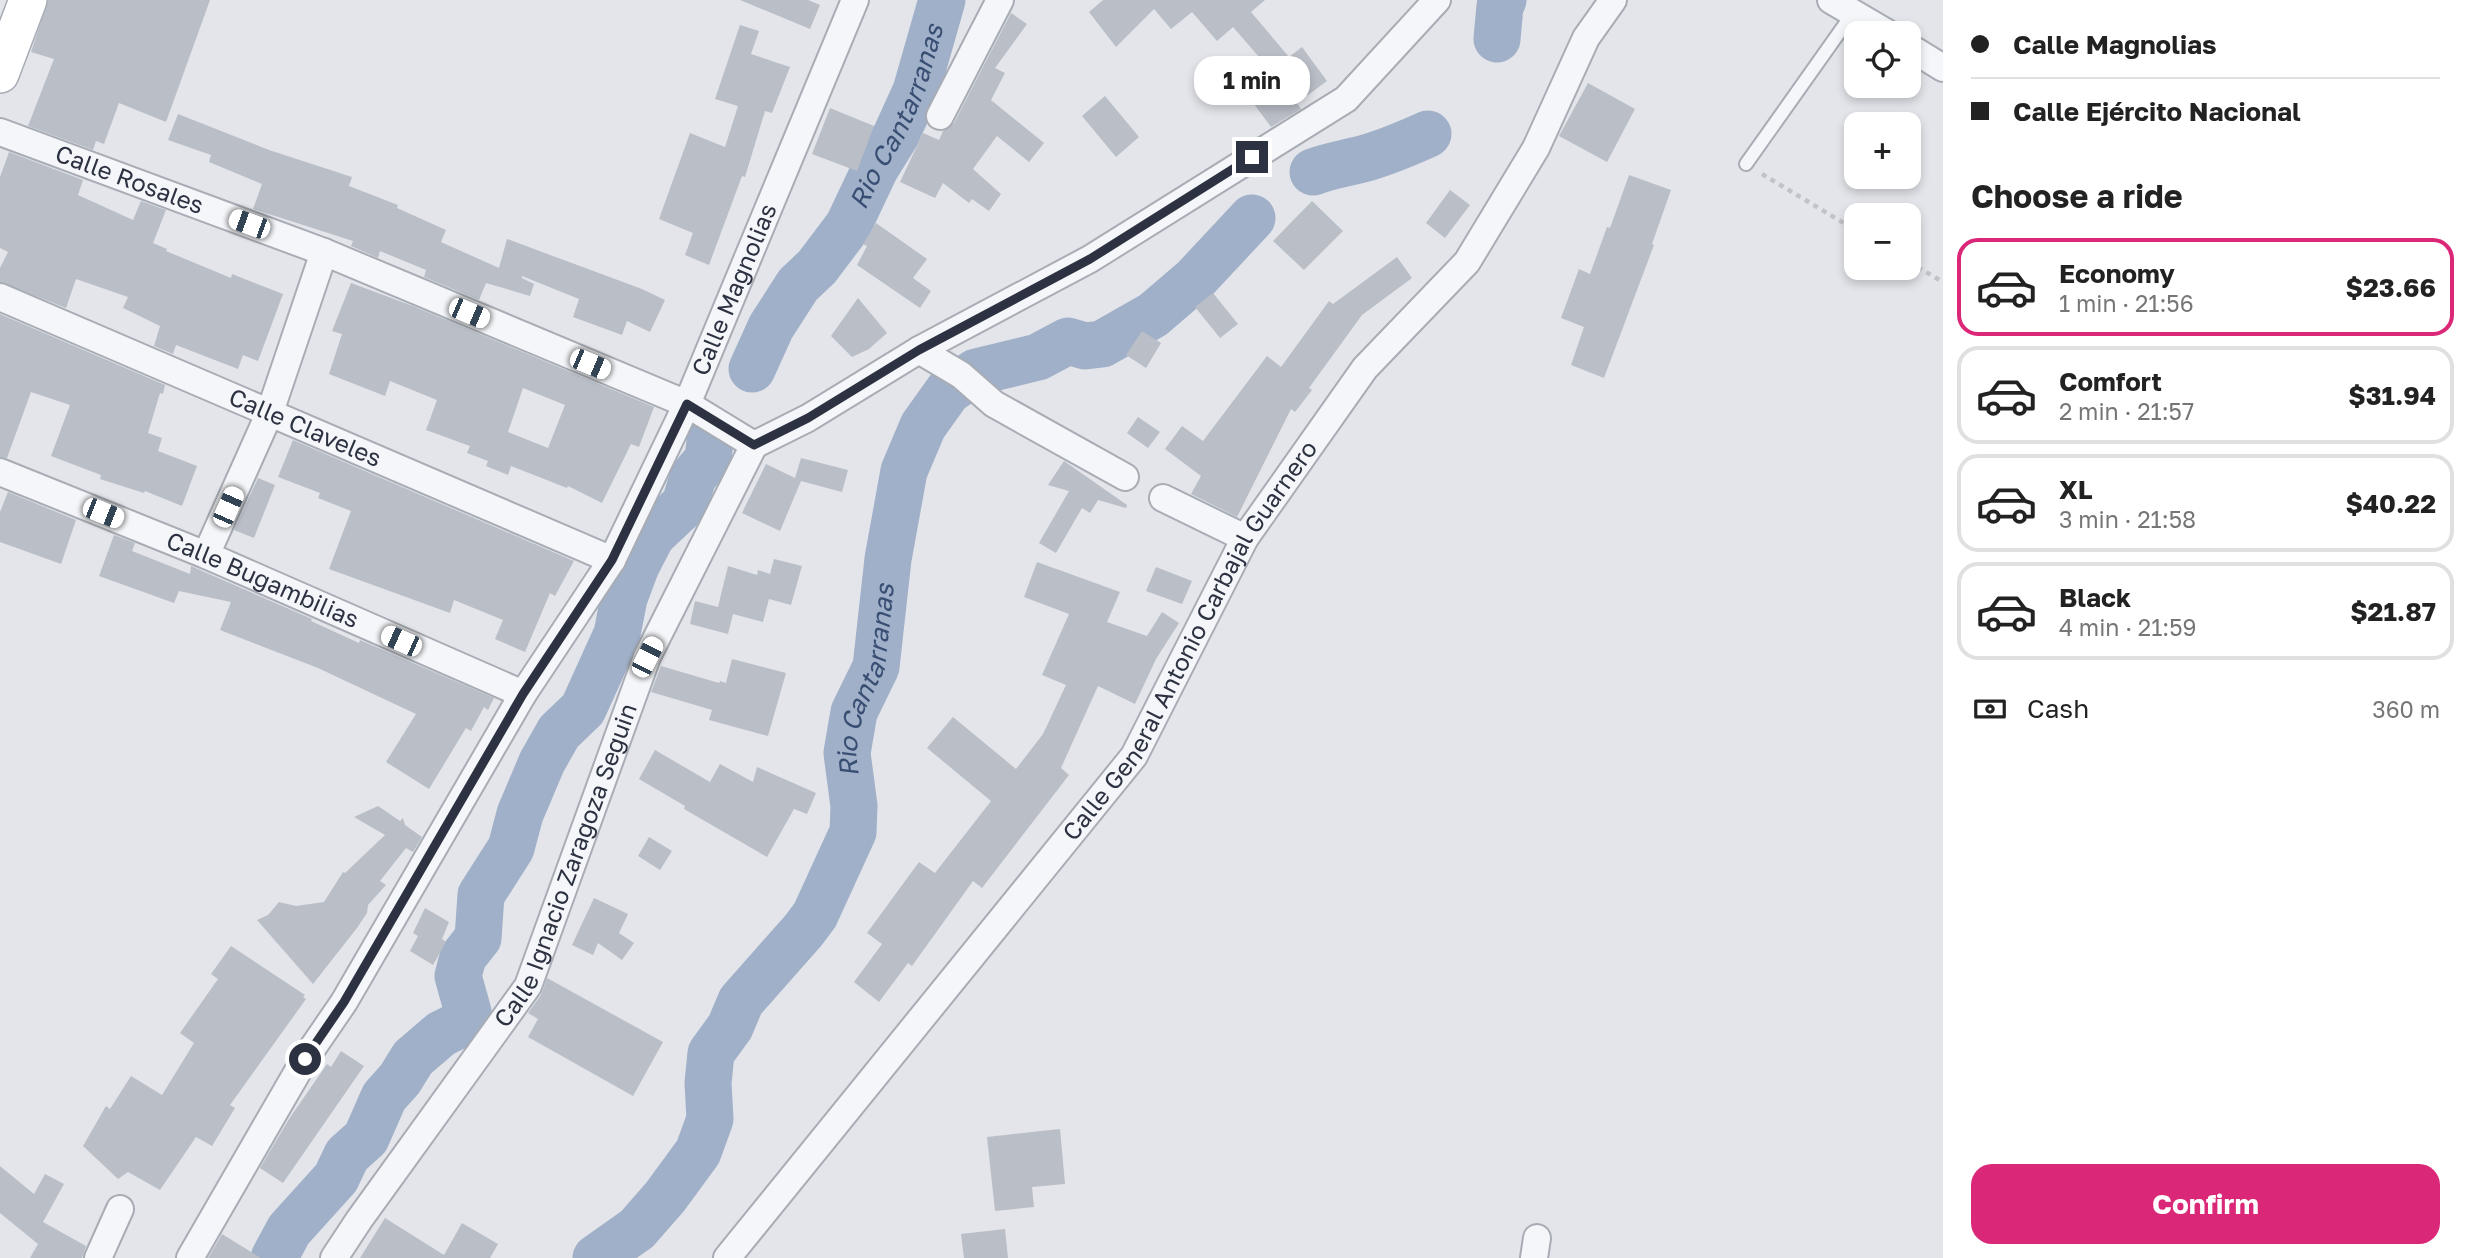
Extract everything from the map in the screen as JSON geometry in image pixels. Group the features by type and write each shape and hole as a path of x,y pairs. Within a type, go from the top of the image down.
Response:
{"street":[{"path":"0,74 28,0"},
{"name":"Calle Magnolias","path":"190,1258 305,1059 344,1002 523,694 612,560 687,404 855,0"},
{"path":"940,116 1000,0"},
{"path":"754,445 808,418 919,350 1090,259 1346,99 1437,0"},
{"name":"Calle General Antonio Carbajal Guarnero","path":"727,1258 1134,756 1245,538 1365,368 1468,262 1536,148 1586,38 1613,0"},
{"path":"1842,6 1867,21"},
{"path":"1921,54 1943,68"},
{"name":"Calle Rosales","path":"0,132 324,252 687,404 754,445"},
{"path":"206,555 271,412 324,252"},
{"name":"Calle Claveles","path":"0,297 612,560"},
{"path":"919,350 961,374 994,404 1125,477"},
{"name":"Calle Ignacio Zaragoza Seguin","path":"334,1258 528,986 647,657 754,445"},
{"name":"Calle Bugambilias","path":"0,471 206,555 523,694"},
{"path":"1163,498 1245,538"},
{"path":"98,1258 120,1209"}],"lane":[{"path":"1746,164 1842,6"}],"path":[{"path":"1746,164 1844,223"},
{"path":"1921,269 1943,282"}],"building":[{"path":"48,0 210,0 166,122 119,103 104,144 96,141 93,150 28,126 54,59 31,52"},
{"path":"740,0 808,0 820,5 810,29"},
{"path":"1103,0 1265,0 1251,12 1289,57 1302,47 1327,81 1297,103 1301,109 1271,127 1240,85 1266,65 1233,27 1217,41 1192,12 1171,29 1154,9 1116,47 1089,12"},
{"path":"1011,13 1027,24 995,68 1005,73 991,100 1044,143 1029,162 997,136 973,169 1001,194 989,211 972,199 969,203 943,183 935,198 900,182 923,133 939,140 943,131 954,123"},
{"path":"740,25 759,31 751,54 790,67 772,113 765,111 745,177 742,176 709,265 685,255 693,233 659,219 690,133 725,147 738,106 715,99"},
{"path":"1588,83 1635,109 1607,162 1559,136"},
{"path":"1105,96 1139,137 1116,157 1082,116"},
{"path":"830,108 874,126 857,171 812,154"},
{"path":"178,114 269,150 352,177 349,186 398,205 397,208 446,230 441,242 499,268 507,239 665,300 650,332 627,321 622,335 573,317 579,299 522,276 534,284 530,296 486,283 479,300 424,277 426,270 380,251 378,258 351,246 353,241 253,209 262,184 209,162 211,155 168,140"},
{"path":"9,152 83,180 78,195 133,220 141,201 166,210 153,243 231,278 232,274 283,294 258,361 243,355 238,369 176,345 173,354 154,346 160,326 123,308 128,297 76,279 66,308 0,282 0,268 8,252 0,248 0,177"},
{"path":"1629,175 1671,190 1652,244 1654,245 1604,378 1571,365 1584,327 1561,318 1579,269 1590,274"},
{"path":"1450,190 1470,205 1445,238 1426,223"},
{"path":"1312,201 1343,231 1304,270 1273,241"},
{"path":"876,223 927,259 913,278 931,291 920,308 857,265 867,246 863,244"},
{"path":"1397,257 1412,278 1362,315 1309,388 1312,390 1295,412 1291,409 1237,517 1191,494 1201,476 1165,449 1182,426 1203,441 1267,356 1281,367 1329,301 1333,304"},
{"path":"351,283 413,306 654,407 639,447 631,444 602,503 568,486 567,488 511,466 508,475 486,466 488,461 467,453 470,446 426,430 437,400 390,381 385,396 329,374 342,334 332,331","holes":["523,388 565,405 548,448 508,432"]},
{"path":"1213,293 1238,324 1220,338 1195,307"},
{"path":"858,298 887,333 869,349 852,357 831,336"},
{"path":"0,314 165,385 148,433 162,438 158,451 197,466 182,506 145,491 144,493 100,479 101,475 51,456 70,405 31,392 7,458 0,457"},
{"path":"1142,331 1161,343 1146,368 1126,355"},
{"path":"1138,417 1160,432 1148,448 1127,433"},
{"path":"293,440 574,561 555,596 550,593 525,652 495,639 503,620 454,600 450,613 329,569 351,511 318,498 320,493 278,477"},
{"path":"801,458 848,470 842,492 801,481 780,531 742,513 766,464 795,478"},
{"path":"1064,461 1127,505 1126,508 1098,500 1090,513 1082,508 1056,553 1039,543 1069,491 1048,485"},
{"path":"258,478 275,485 254,538 234,530"},
{"path":"8,492 76,520 61,564 0,542 0,512"},
{"path":"114,535 135,543 132,551 190,574 191,566 312,619 311,621 359,643 360,640 494,698 488,710 484,707 471,731 466,728 429,789 386,762 416,714 318,668 220,630 231,602 179,591 174,603 99,576"},
{"path":"774,559 802,566 791,605 769,599 763,622 733,614 728,634 690,624 695,601 718,607 728,566 757,575 758,570 770,574"},
{"path":"1037,562 1120,592 1107,622 1147,636 1162,612 1179,623 1156,659 1135,704 1098,686 1061,768 1069,775 982,888 973,881 912,966 908,963 879,1002 854,982 882,944 867,933 919,862 935,873 991,801 927,748 953,717 1016,769 1043,734 1066,685 1042,675 1069,614 1024,597"},
{"path":"1156,567 1192,581 1182,604 1146,591"},
{"path":"732,659 786,673 768,736 709,720 712,710 651,692 661,666 726,683"},
{"path":"655,750 710,782 720,764 753,782 757,767 816,793 807,814 794,809 767,857 684,809 685,806 639,779"},
{"path":"378,806 400,821 403,818 405,825 422,837 413,852 406,848 380,881 386,885 368,905 367,913 357,928 313,984 257,920 268,915 279,902 296,906 324,902 343,872 385,835 354,817"},
{"path":"649,837 672,851 660,870 638,856"},
{"path":"594,898 628,914 619,933 634,943 622,960 598,943 593,955 572,945"},
{"path":"425,908 449,922 442,939 446,942 433,965 410,951 418,936 413,933"},
{"path":"231,946 305,995 303,997 306,999 230,1105 235,1108 212,1146 196,1137 160,1190 128,1172 118,1179 83,1146 106,1106 110,1109 131,1076 162,1095 194,1043 180,1033 218,979 211,974"},
{"path":"547,978 663,1042 633,1096 528,1037 538,1019 528,1013 541,995"},
{"path":"341,1051 364,1066 283,1183 260,1168 289,1119 327,1064 331,1067"},
{"path":"1060,1129 1065,1184 1032,1187 1034,1207 995,1211 987,1137"},
{"path":"0,1166 34,1194 45,1174 64,1184 43,1222 86,1246 82,1258 30,1258 38,1244 0,1213"},
{"path":"385,1218 444,1255 462,1223 498,1244 490,1258 360,1258"},
{"path":"1005,1229 1008,1258 964,1258 961,1234"},
{"path":"222,1234 261,1258 208,1258"}],"waterway":[{"name":"Rio Cantarranas","path":"752,369 771,327 798,285 817,267 848,226 875,169 896,135 916,91 942,0"},
{"name":"Rio Cantarranas","path":"1497,39 1503,0"},
{"name":"Rio Cantarranas","path":"1313,172 1374,156 1428,134"},
{"name":"Rio Cantarranas","path":"596,1258 637,1229 698,1152 710,1119 708,1083 711,1053 730,1027 741,1001 815,915 853,832 854,806 847,753 854,712 876,667 888,559 904,471 923,426 948,391 976,372 1038,357 1068,341 1085,346 1102,344 1153,315 1195,279 1252,218"},
{"name":"Rio Cantarranas","path":"274,1258 289,1230 336,1178 347,1155 366,1138 384,1097 413,1058 441,1034 457,1026 468,1012 458,976 463,957 478,938 481,895 511,848 520,814 542,762 559,732 583,709 617,634 624,598 636,566 652,535 685,504 693,477 708,459 710,441"}],"route":[{"path":"305,1059 344,1002 523,694 612,560 687,404 754,445 808,418 919,350 1090,259 1252,157"}]}
